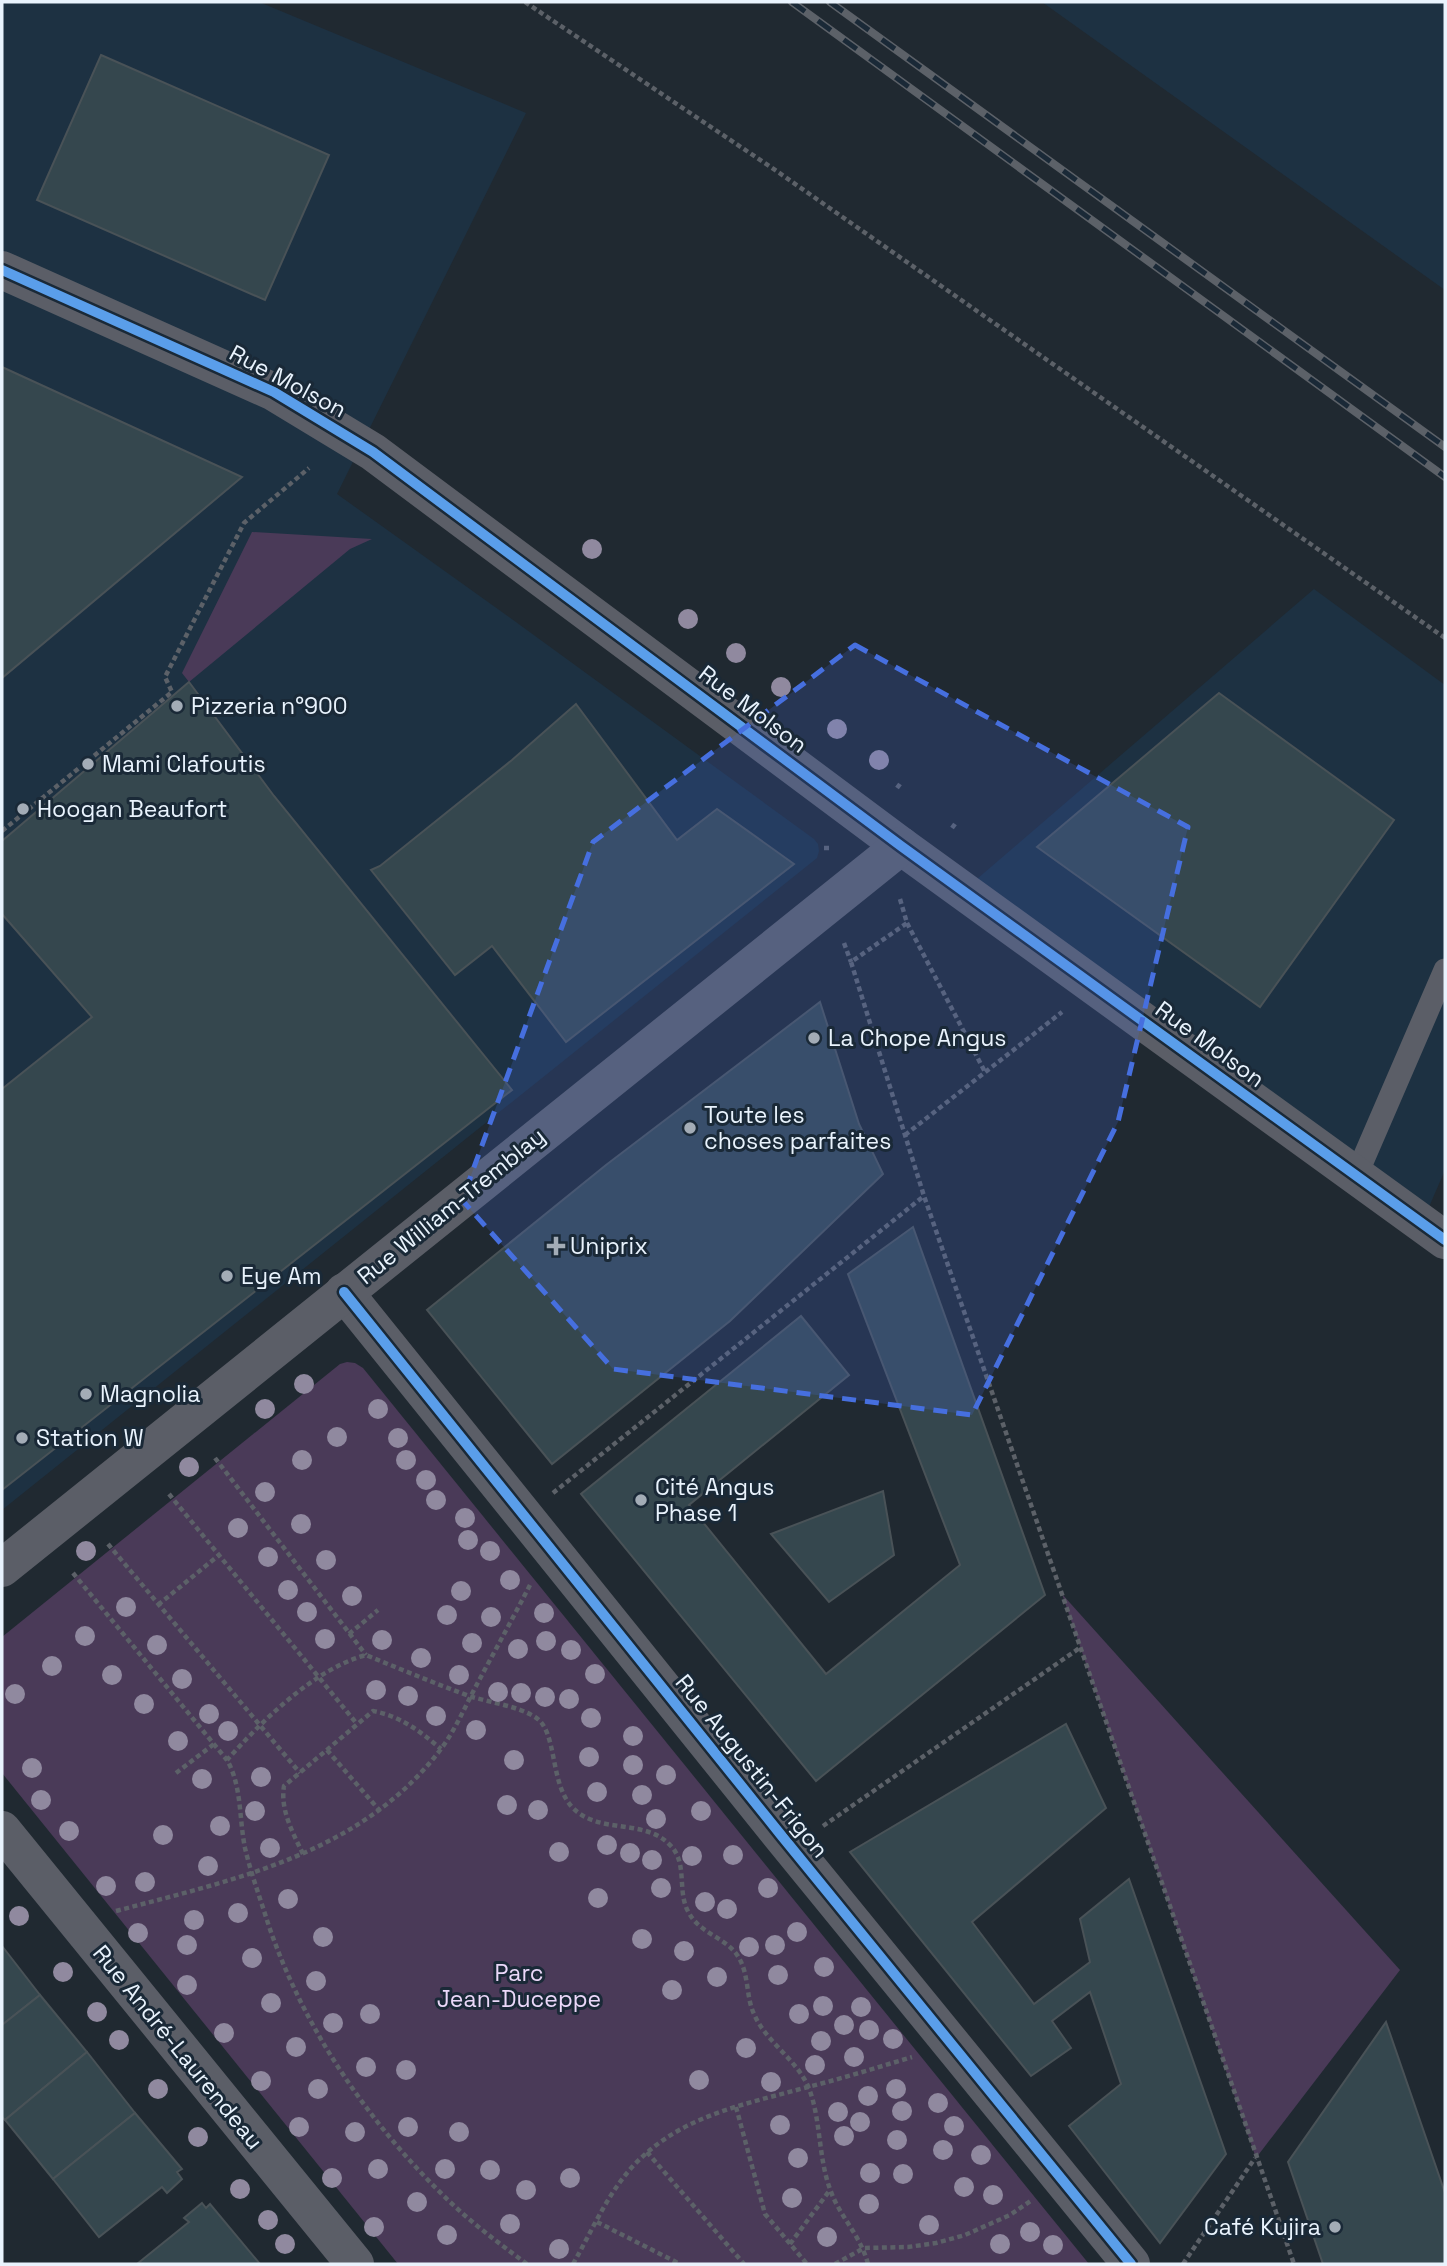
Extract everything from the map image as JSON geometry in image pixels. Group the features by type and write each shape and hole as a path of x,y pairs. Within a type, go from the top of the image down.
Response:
{"street":[{"name":"Rue Molson","path":"2,270 274,392 373,452 901,845 1445,1240"},
{"name":"Rue William-Tremblay","path":"2,1568 901,845"},
{"name":"Rue Augustin-Frigon","path":"344,1292 1131,2264"},
{"name":"Rue André-Laurendeau","path":"2,1830 355,2264"}],"lane":[{"path":"1356,1176 1445,970"}],"path":[{"path":"524,2 778,172 1445,638"},
{"path":"2,831 172,692 164,677 244,523 309,468"},
{"path":"900,899 907,923 985,1072"},
{"path":"851,962 907,923"},
{"path":"844,943 924,1196 1294,2264"},
{"path":"905,1135 1062,1012"},
{"path":"554,1493 924,1196"},
{"path":"215,1458 366,1655 471,1696 512,1707 537,1718 550,1739 559,1787 575,1810 603,1824 659,1835 672,1846 680,1866 683,1902 690,1916 699,1926 728,1945 739,1957 744,1970 748,2000 755,2017 795,2064 808,2087 830,2190 864,2248 868,2264"},
{"path":"169,1494 357,1724"},
{"path":"108,1544 299,1773"},
{"path":"158,1605 219,1555"},
{"path":"72,1573 235,1773 245,1848 278,1952 310,2018 354,2090 387,2134 450,2202 527,2264"},
{"path":"108,1913 253,1874 303,1854 363,1823 380,1811 441,1749 536,1574"},
{"path":"349,1634 378,1610"},
{"path":"820,1828 1081,1647"},
{"path":"227,1760 259,1724 318,1677 348,1660 366,1655"},
{"path":"303,1854 284,1809 284,1786 373,1711 410,1724 441,1749"},
{"path":"176,1773 214,1744"},
{"path":"327,1750 380,1811"},
{"path":"573,2264 617,2186 632,2166 682,2126 736,2107 924,2054"},
{"path":"736,2107 765,2214 807,2264"},
{"path":"647,2152 744,2264"},
{"path":"1182,2264 1256,2158"},
{"path":"790,2244 830,2190"},
{"path":"835,2264 864,2248 908,2247 965,2235 1010,2215 1038,2195"},
{"path":"597,2222 680,2264"}],"highlighted area":[{"path":"855,645 1188,827 1118,1122 972,1415 613,1369 462,1200 593,842"}],"shaded area":[{"path":"2,2 259,2 526,113 337,494 814,839 819,851 817,858 2,1510"},
{"path":"1042,2 1445,2 1445,290"},
{"path":"1314,589 1445,685 1445,1170 1422,1223 963,891"}],"green space":[{"path":"252,532 372,539 350,549 189,682 182,673"},
{"name":"Parc Jean-Duceppe","path":"347,1362 363,1368 1089,2264 398,2264 2,1773 2,1637 340,1364"},
{"path":"1062,1594 1400,1970 1256,2158"}],"building":[{"path":"101,55 329,155 265,300 37,200"},
{"path":"2,367 242,477 2,678"},
{"path":"189,682 274,796 512,1090 2,1490 2,1089 92,1017 2,914 2,841"},
{"path":"1219,693 1394,820 1260,1007 1037,847"},
{"path":"576,704 677,840 717,809 794,864 566,1042 492,946 455,975 371,870 380,866 512,760"},
{"path":"820,1002 859,1124 883,1174 730,1321 552,1464 427,1310 606,1165"},
{"name":"Cité Angus Phase 1","path":"913,1227 1045,1595 816,1781 581,1494 801,1316 849,1375 689,1505 826,1674 960,1565 848,1274"},
{"path":"883,1491 894,1555 829,1602 771,1534"},
{"path":"1066,1724 1106,1808 972,1922 1034,2004 1090,1962 1080,1919 1129,1879 1226,2154 1160,2243 1069,2126 1121,2084 1090,1992 1052,2021 1071,2048 1031,2076 850,1852"},
{"path":"2,1946 40,1995 2,2025"},
{"path":"40,1995 87,2052 5,2120 2,2117 2,2025"},
{"path":"1386,2022 1445,2193 1445,2264 1323,2264 1288,2162"},
{"path":"87,2052 135,2113 53,2179 5,2120"},
{"path":"135,2113 182,2169 177,2172 182,2179 167,2193 162,2187 99,2237 53,2179"},
{"path":"202,2203 206,2208 210,2204 260,2264 137,2264 189,2222 184,2218"}],"railway":[{"path":"792,2 1445,477"},
{"path":"830,2 1445,447"}],"cycle path":[{"path":"2,270 274,392 373,452 901,846 1445,1240"},
{"path":"344,1292 1131,2264"}],"place":[{"name":"Pizzeria n°900","path":"177,706"},
{"name":"Mami Clafoutis","path":"88,764"},
{"name":"Hoogan Beaufort","path":"23,809"},
{"name":"La Chope Angus","path":"814,1038"},
{"name":"Toute les choses parfaites","path":"690,1128"},
{"name":"Uniprix","path":"556,1246"},
{"name":"Eye Am","path":"227,1276"},
{"name":"Magnolia","path":"86,1394"},
{"name":"Station W","path":"22,1438"},
{"name":"Cité Angus Phase 1","path":"641,1500"},
{"name":"Café Kujira","path":"1335,2227"}]}
